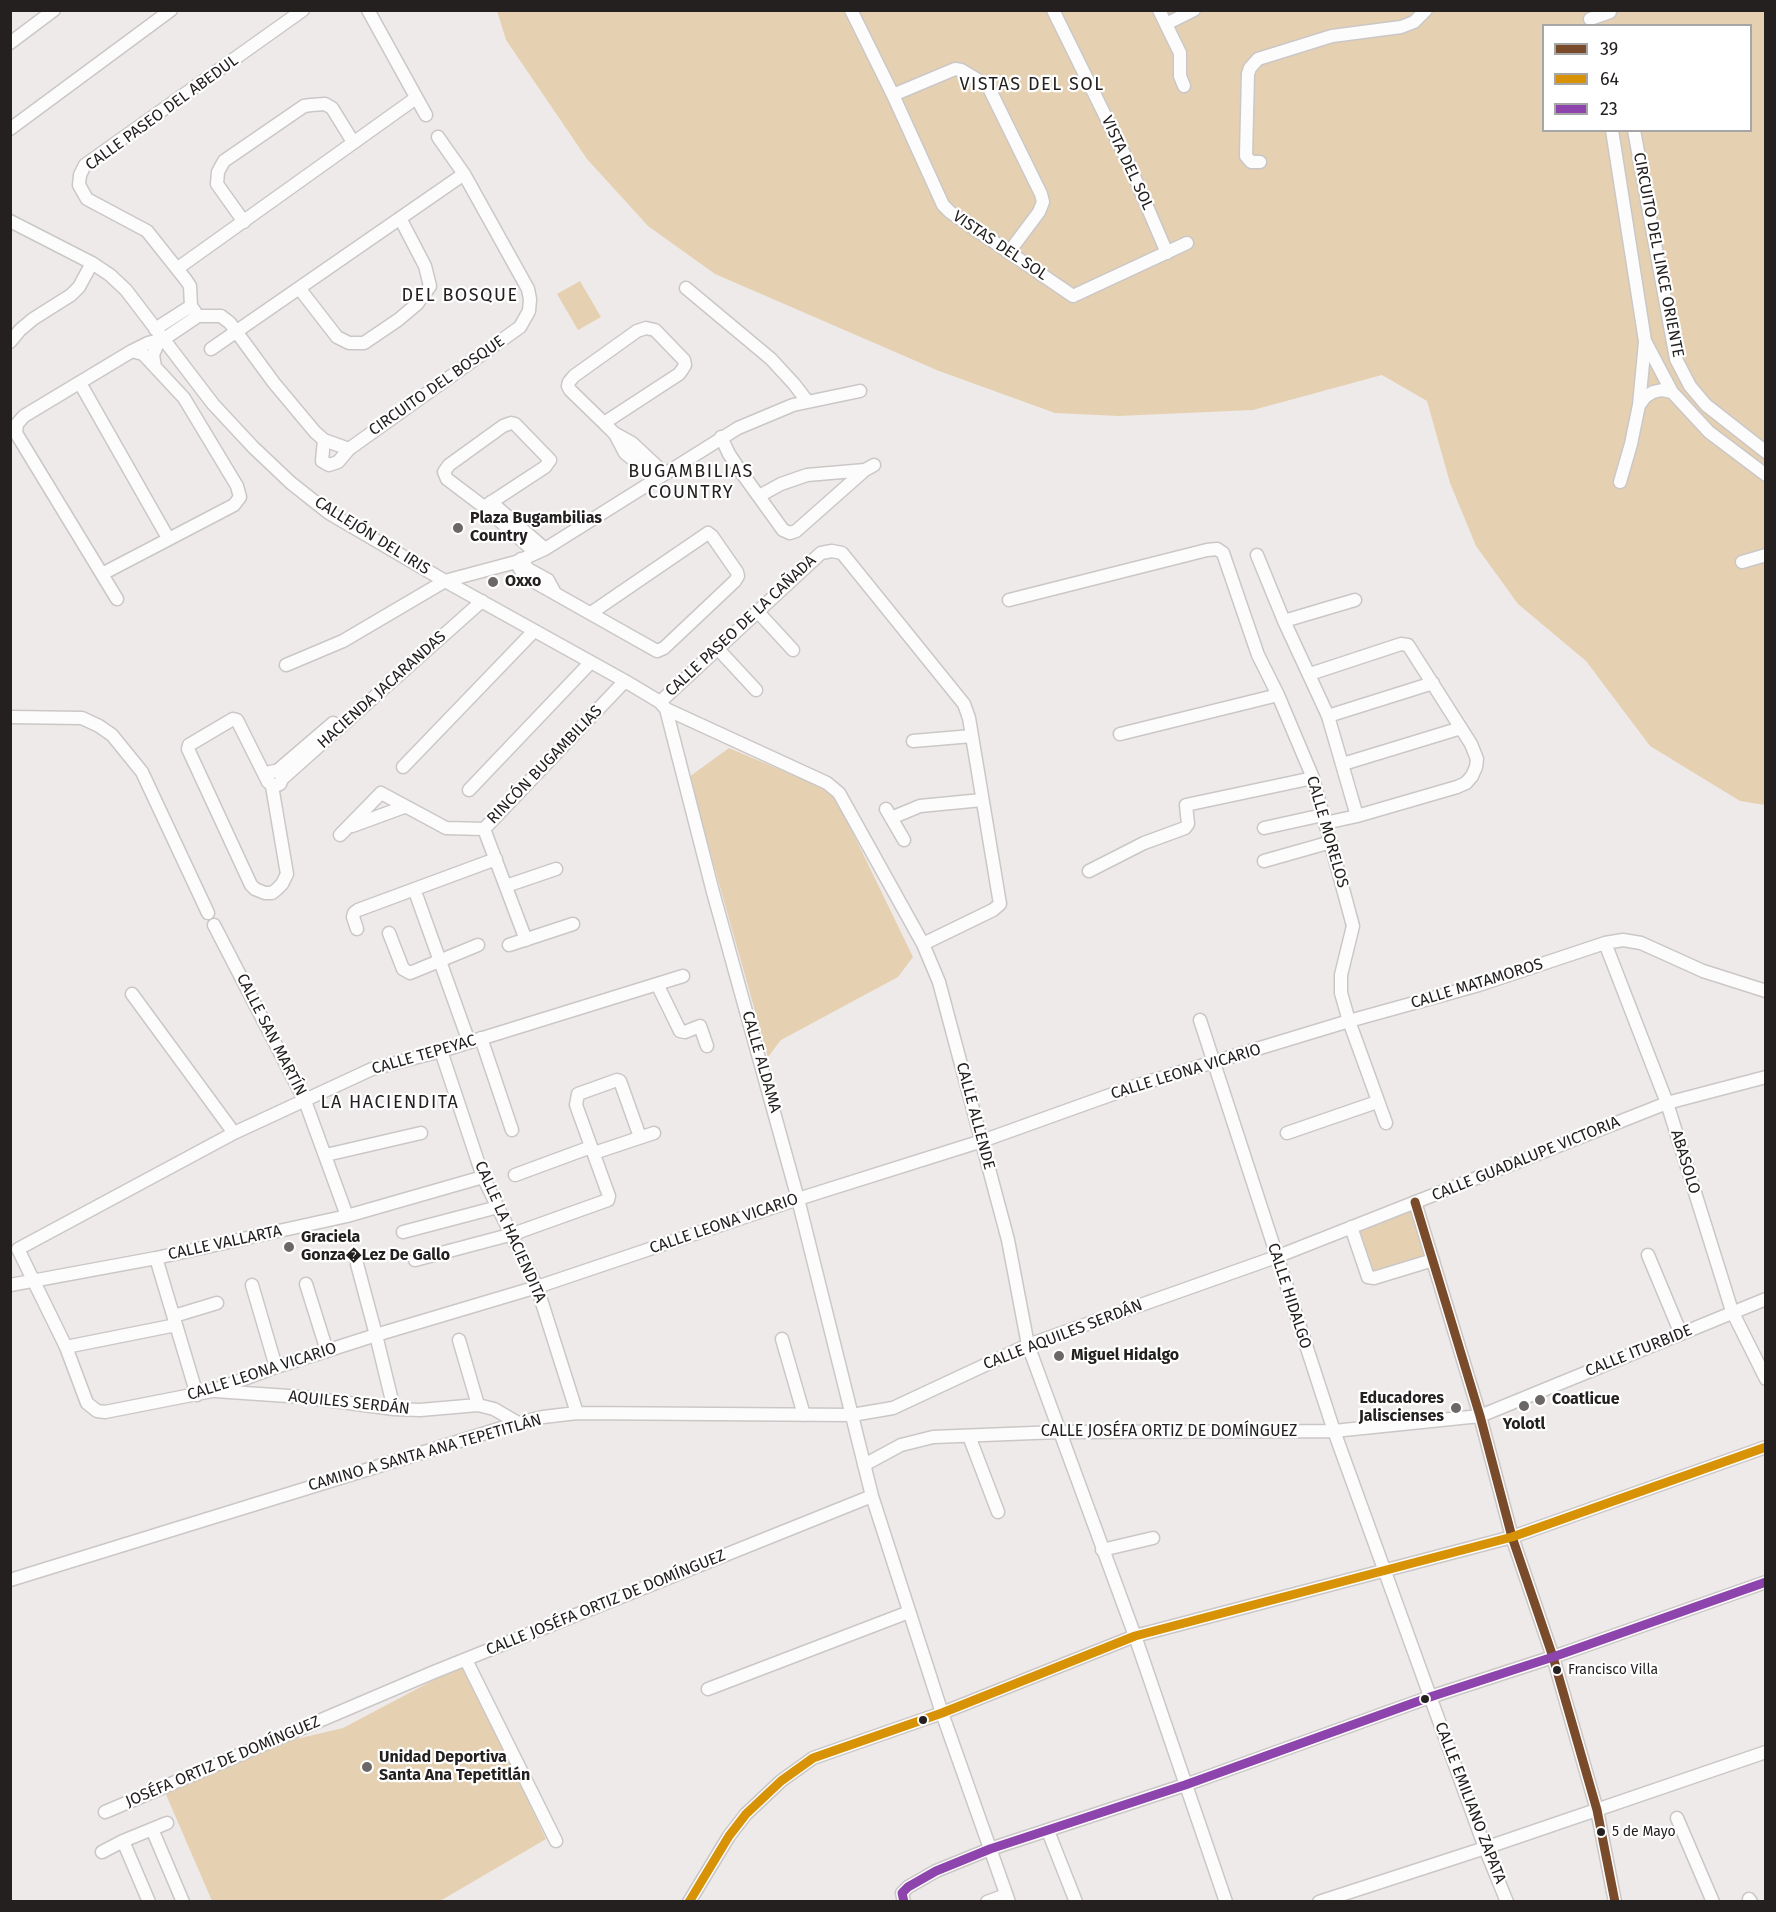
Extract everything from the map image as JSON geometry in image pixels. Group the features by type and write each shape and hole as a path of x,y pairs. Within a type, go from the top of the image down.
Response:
{"street":[{"path":"10,43 54,10"},
{"name":"CALLE PASEO DEL ABEDUL","path":"194,311 190,286 147,231 87,199 79,185 80,175 85,165 303,10"},
{"path":"368,10 426,115"},
{"name":"VISTAS DEL SOL","path":"851,10 944,207 1074,296 1187,243"},
{"path":"1159,10 1180,53 1180,76 1184,86"},
{"path":"1166,24 1194,10"},
{"path":"1260,162 1251,162 1246,156 1247,82 1250,68 1254,63 1265,55 1332,36 1401,27 1414,22 1426,10"},
{"name":"VISTA DEL SOL","path":"1053,11 1128,162 1167,253"},
{"path":"1589,18 1609,11"},
{"path":"10,129 165,12"},
{"path":"893,95 955,69 961,70 988,86 1043,202 1039,212 1009,252"},
{"path":"178,268 416,98"},
{"path":"244,222 217,184 218,172 224,161 304,106 325,104 332,108 353,142"},
{"name":"CIRCUITO DEL LINCE ORIENTE","path":"1612,132 1645,341 1672,393 1709,432 1766,475"},
{"name":"CIRCUITO DEL LINCE ORIENTE","path":"1634,132 1676,359 1690,386 1706,405 1766,452"},
{"name":"CIRCUITO DEL BOSQUE","path":"324,440 322,460 329,465 338,462 349,449 520,327 529,311 528,289 464,174 438,137"},
{"path":"211,349 464,174"},
{"path":"299,288 337,337 349,343 364,343 398,320 417,304 430,286 425,266 400,218"},
{"name":"CALLEJÓN DEL IRIS","path":"10,221 92,262 110,274 126,290 213,404 291,483 329,513 625,681 663,706"},
{"path":"10,342 33,319 71,295 79,287 92,262"},
{"path":"686,288 771,359 807,401"},
{"path":"155,328 194,311 221,316 236,332 274,383 324,440 349,449"},
{"path":"155,367 154,351 158,343 194,311"},
{"path":"604,423 679,374 685,365 684,360 655,330 646,328 638,331 569,382 570,390 614,433 632,443 660,476"},
{"path":"117,599 16,433 16,429 17,424 24,417 132,351 163,339"},
{"path":"1620,482 1639,405 1645,341"},
{"path":"102,574 234,504 240,497 237,486 184,398 143,354 132,351"},
{"path":"80,383 168,538"},
{"path":"1639,405 1653,392 1662,390 1672,393"},
{"path":"286,665 343,641 445,580 519,561 541,551 724,436 756,419 807,401 860,391"},
{"path":"488,505 545,467 550,460 518,426 511,423 503,426 449,465 444,472 447,479 488,505 541,551"},
{"path":"724,436 729,454 783,530 792,533 870,467 807,475 781,484 759,496"},
{"path":"519,561 548,580 555,593 659,651 735,581 738,576 737,572 708,533 591,613"},
{"name":"CALLE MORELOS","path":"1009,600 1207,550 1220,550 1258,656 1278,694 1313,778 1353,926 1340,979 1341,993 1386,1123"},
{"name":"CALLE PASEO DE LA CAÑADA","path":"663,706 718,648 820,553 832,551 842,553 964,704 972,736 1000,904 922,944"},
{"path":"1257,555 1284,621 1329,716 1357,816"},
{"path":"1742,562 1766,555"},
{"name":"HACIENDA JACARANDAS","path":"275,779 479,600"},
{"path":"1284,621 1356,600"},
{"path":"758,612 794,650"},
{"path":"403,767 534,631"},
{"path":"1264,828 1357,816 1466,783 1476,767 1476,752 1412,649 1405,644 1310,674"},
{"path":"718,648 756,690"},
{"path":"469,790 590,663"},
{"name":"RINCÓN BUGAMBILIAS","path":"340,835 381,792 404,807 446,828 484,829 625,681"},
{"path":"1329,716 1433,683"},
{"path":"1120,734 1278,694"},
{"name":"CALLE ALLENDE","path":"663,706 834,788 839,793 922,944 939,982 982,1141 1008,1240 1028,1345 1058,1432 1135,1636 1226,1902"},
{"name":"CALLE ALDAMA","path":"663,706 798,1198 872,1496 942,1713 1007,1898"},
{"path":"10,717 82,718 112,735 142,772 208,913"},
{"path":"233,719 237,720 275,779 286,874 277,889 272,893 265,893 255,890 251,885 188,749 189,745 233,719"},
{"path":"1343,764 1461,728"},
{"path":"913,741 972,736"},
{"path":"1089,871 1144,843 1185,828 1188,824 1186,805 1313,778"},
{"path":"904,840 889,814 920,806 982,800"},
{"path":"349,826 404,807"},
{"path":"484,829 526,940"},
{"path":"1264,861 1330,842"},
{"path":"357,929 353,917 358,910 496,859"},
{"path":"506,886 556,869"},
{"path":"417,897 440,960 512,1130"},
{"path":"509,945 573,924"},
{"name":"CALLE SAN MARTÍN","path":"214,925 305,1101 347,1216"},
{"path":"389,933 404,969 408,973 413,973 478,945"},
{"name":"CALLE MATAMOROS","path":"1349,1021 1479,985 1623,940 1632,940 1703,971 1766,991"},
{"name":"ABASOLO","path":"1605,944 1667,1103 1732,1311 1766,1380"},
{"name":"CALLE TEPEYAC","path":"34,1281 18,1249 234,1133 372,1069 441,1051 683,976"},
{"path":"657,984 680,1031 685,1032 700,1026 707,1046"},
{"path":"132,994 234,1133"},
{"name":"CALLE HIDALGO","path":"1200,1020 1334,1431 1384,1569"},
{"name":"CALLE LEONA VICARIO","path":"66,1347 84,1399 97,1411 105,1412 197,1395 376,1335 537,1287 798,1198 982,1141 1138,1085 1349,1021"},
{"name":"CALLE LA HACIENDITA","path":"441,1051 483,1177 513,1234 537,1287 577,1413"},
{"name":"CALLE GUADALUPE VICTORIA","path":"1276,1257 1667,1103 1766,1077"},
{"path":"415,1260 513,1234 606,1202 609,1198 576,1105 576,1097 582,1093 620,1081 640,1137"},
{"path":"1287,1133 1377,1101"},
{"path":"515,1175 654,1132"},
{"path":"326,1155 421,1133"},
{"name":"CALLE VALLARTA","path":"10,1285 156,1258 347,1216 483,1177"},
{"path":"1415,1202 1480,1416 1512,1537 1553,1658 1597,1810 1615,1902"},
{"path":"403,1232 498,1207"},
{"path":"1351,1227 1368,1277 1374,1278 1433,1260"},
{"path":"1648,1255 1681,1334"},
{"name":"CALLE AQUILES SERDÁN","path":"852,1415 893,1408 1028,1345 1276,1257"},
{"path":"156,1258 197,1395"},
{"path":"357,1264 394,1409"},
{"path":"34,1281 66,1347 175,1320 217,1303"},
{"path":"306,1284 327,1351"},
{"path":"252,1285 276,1367"},
{"name":"CALLE ITURBIDE","path":"1480,1416 1766,1299"},
{"path":"782,1339 804,1414"},
{"path":"459,1340 478,1405"},
{"name":"AQUILES SERDÁN","path":"212,1391 303,1397 394,1409 420,1410 478,1405 494,1409 518,1423"},
{"name":"CAMINO A SANTA ANA TEPETITLÁN","path":"10,1580 518,1423 577,1413 852,1415"},
{"name":"CALLE JOSÉFA ORTIZ DE DOMÍNGUEZ","path":"864,1465 901,1445 933,1437 1058,1432 1334,1431 1480,1416"},
{"path":"969,1436 998,1512"},
{"path":"689,1902 729,1836 746,1814 781,1781 813,1758 942,1713 1135,1636 1512,1537 1766,1447"},
{"name":"CALLE JOSÉFA ORTIZ DE DOMÍNGUEZ","path":"340,1712 872,1496"},
{"path":"1102,1550 1153,1538"},
{"name":"CALLE EMILIANO ZAPATA","path":"1384,1569 1485,1848 1507,1902"},
{"path":"904,1902 902,1893 908,1887 936,1871 990,1849 1185,1785 1430,1697 1553,1658 1766,1582"},
{"path":"708,1689 909,1612"},
{"path":"466,1660 556,1841"},
{"name":"JOSÉFA ORTIZ DE DOMÍNGUEZ","path":"105,1812 340,1712"},
{"path":"1319,1902 1766,1752"},
{"path":"1677,1818 1713,1902"},
{"path":"102,1852 167,1823"},
{"path":"152,1829 183,1902"},
{"path":"1048,1831 1076,1902"},
{"path":"123,1841 149,1902"},
{"path":"987,1902 1007,1898"}],"shaded area":[{"path":"497,11 1765,11 1765,805 1740,801 1650,746 1586,661 1518,604 1476,546 1450,483 1427,401 1382,375 1253,410 1118,416 1055,413 939,371 715,274 648,226 587,159 506,40"},
{"path":"580,281 601,317 578,330 557,294"},
{"path":"729,748 833,792 913,957 898,977 781,1040 768,1057 689,777"},
{"path":"1411,1208 1428,1256 1369,1275 1354,1230"},
{"name":"Unidad Deportiva Santa Ana Tepetitlán","path":"464,1664 546,1839 440,1901 212,1901 164,1790 279,1743 343,1728"}],"transit line":[{"name":"39","path":"1415,1202 1480,1416 1512,1537 1553,1657 1597,1810 1615,1902"},
{"name":"64","path":"689,1902 729,1836 746,1814 781,1781 813,1758 942,1713 1135,1636 1512,1537 1766,1447"},
{"name":"23","path":"904,1902 902,1893 908,1887 936,1871 990,1849 1185,1785 1430,1697 1553,1657 1766,1582"}],"place":[{"name":"Plaza Bugambilias Country","path":"458,528"},
{"name":"Oxxo","path":"493,582"},
{"name":"Graciela Gonza�Lez De Gallo","path":"289,1247"},
{"name":"Miguel Hidalgo","path":"1059,1356"},
{"name":"Coatlicue","path":"1540,1400"},
{"name":"Yolotl","path":"1524,1406"},
{"name":"Educadores Jaliscienses","path":"1456,1408"},
{"name":"Francisco Villa","path":"1557,1670"},
{"name":"Unidad Deportiva Santa Ana Tepetitlán","path":"367,1767"},
{"name":"5 de Mayo","path":"1601,1832"}],"district":[{"name":"VISTAS DEL SOL","path":"1032,85"},
{"name":"DEL BOSQUE","path":"460,296"},
{"name":"BUGAMBILIAS COUNTRY","path":"691,482"},
{"name":"LA HACIENDITA","path":"390,1103"}]}
